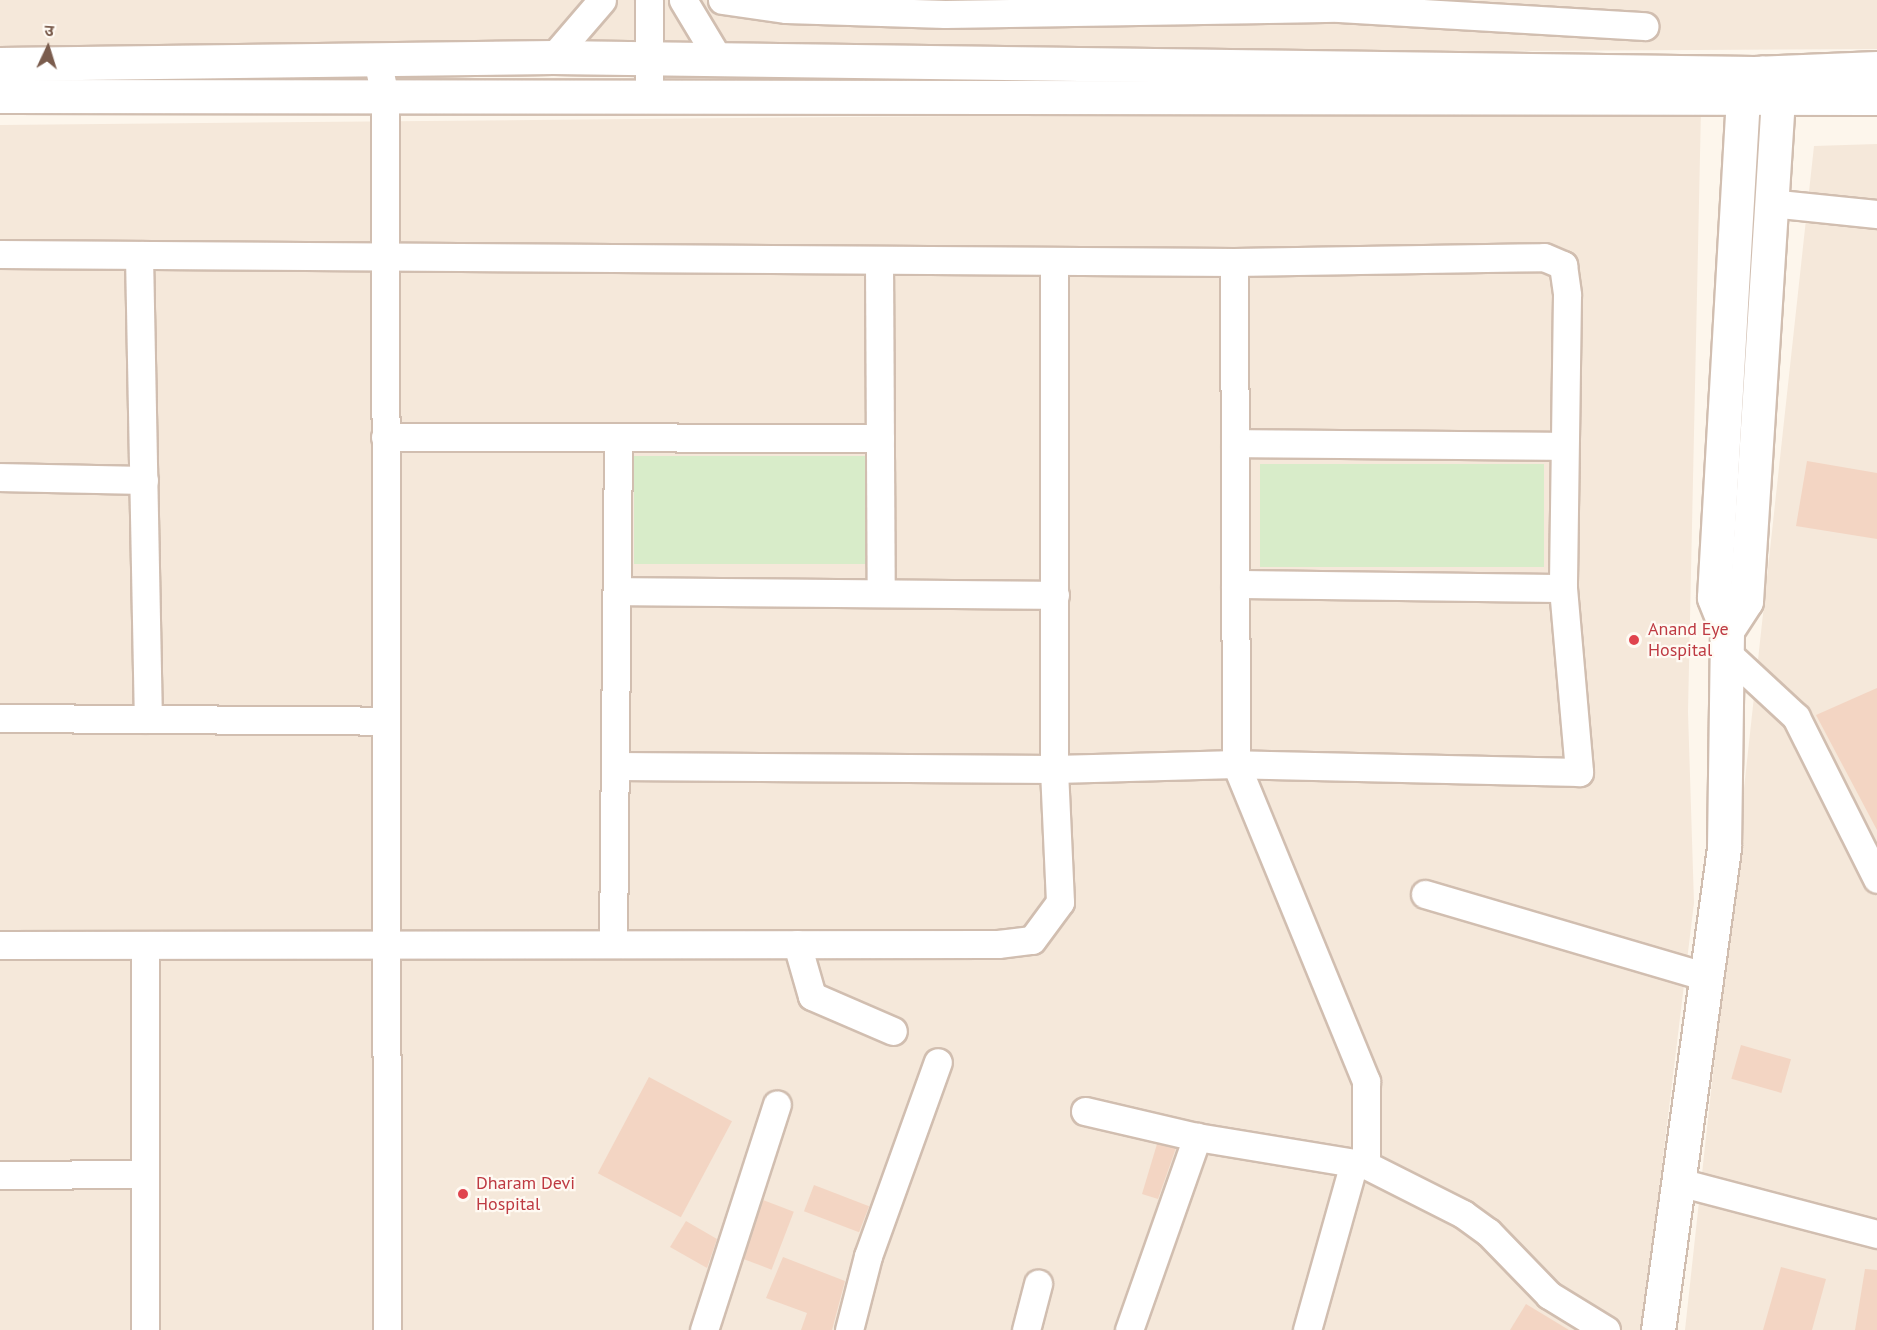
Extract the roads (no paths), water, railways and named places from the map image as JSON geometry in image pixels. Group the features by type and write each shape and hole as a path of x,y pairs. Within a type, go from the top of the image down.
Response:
{"main road":[{"path":"0,64 553,57 649,58 1761,89 1877,98"},
{"path":"0,96 649,97 1761,89 1877,68"},
{"path":"1727,642 1746,601 1770,203 1761,89"},
{"path":"1658,1330 1725,847 1727,642 1714,597 1761,89"}],"street":[{"path":"553,57 602,0"},
{"path":"649,0 649,97"},
{"path":"683,0 719,60"},
{"path":"723,0 786,9 945,14 1339,8 1644,26"},
{"path":"377,59 385,96 387,1330"},
{"path":"1770,203 1877,214"},
{"path":"0,254 1234,262 1544,257 1563,265 1567,295 1563,446 1563,588 1580,772 1236,764 1054,769 615,766"},
{"path":"139,255 148,719"},
{"path":"879,260 880,593"},
{"path":"0,945 797,945 1032,940 1060,902 1054,769 1054,261"},
{"path":"1234,262 1236,764 1358,1055 1369,1100 1360,1164 1306,1330"},
{"path":"385,437 880,438"},
{"path":"613,944 618,437"},
{"path":"1235,443 1563,446"},
{"path":"0,477 144,480"},
{"path":"1235,584 1563,588"},
{"path":"617,591 1055,595"},
{"path":"1727,642 1796,717 1877,879"},
{"path":"0,718 386,721"},
{"path":"1425,894 1707,977"},
{"path":"145,945 145,1330"},
{"path":"797,945 812,996 893,1031"},
{"path":"849,1330 868,1256 938,1062"},
{"path":"704,1330 777,1104"},
{"path":"1085,1111 1197,1137 1360,1164 1463,1214 1488,1232 1549,1295 1606,1330"},
{"path":"1129,1330 1197,1137"},
{"path":"0,1175 145,1174"},
{"path":"1679,1182 1877,1234"},
{"path":"1026,1330 1038,1284"}],"place":[{"name":"Anand Eye Hospital","path":"1634,640"},
{"name":"Dharam Devi Hospital","path":"463,1194"}]}
